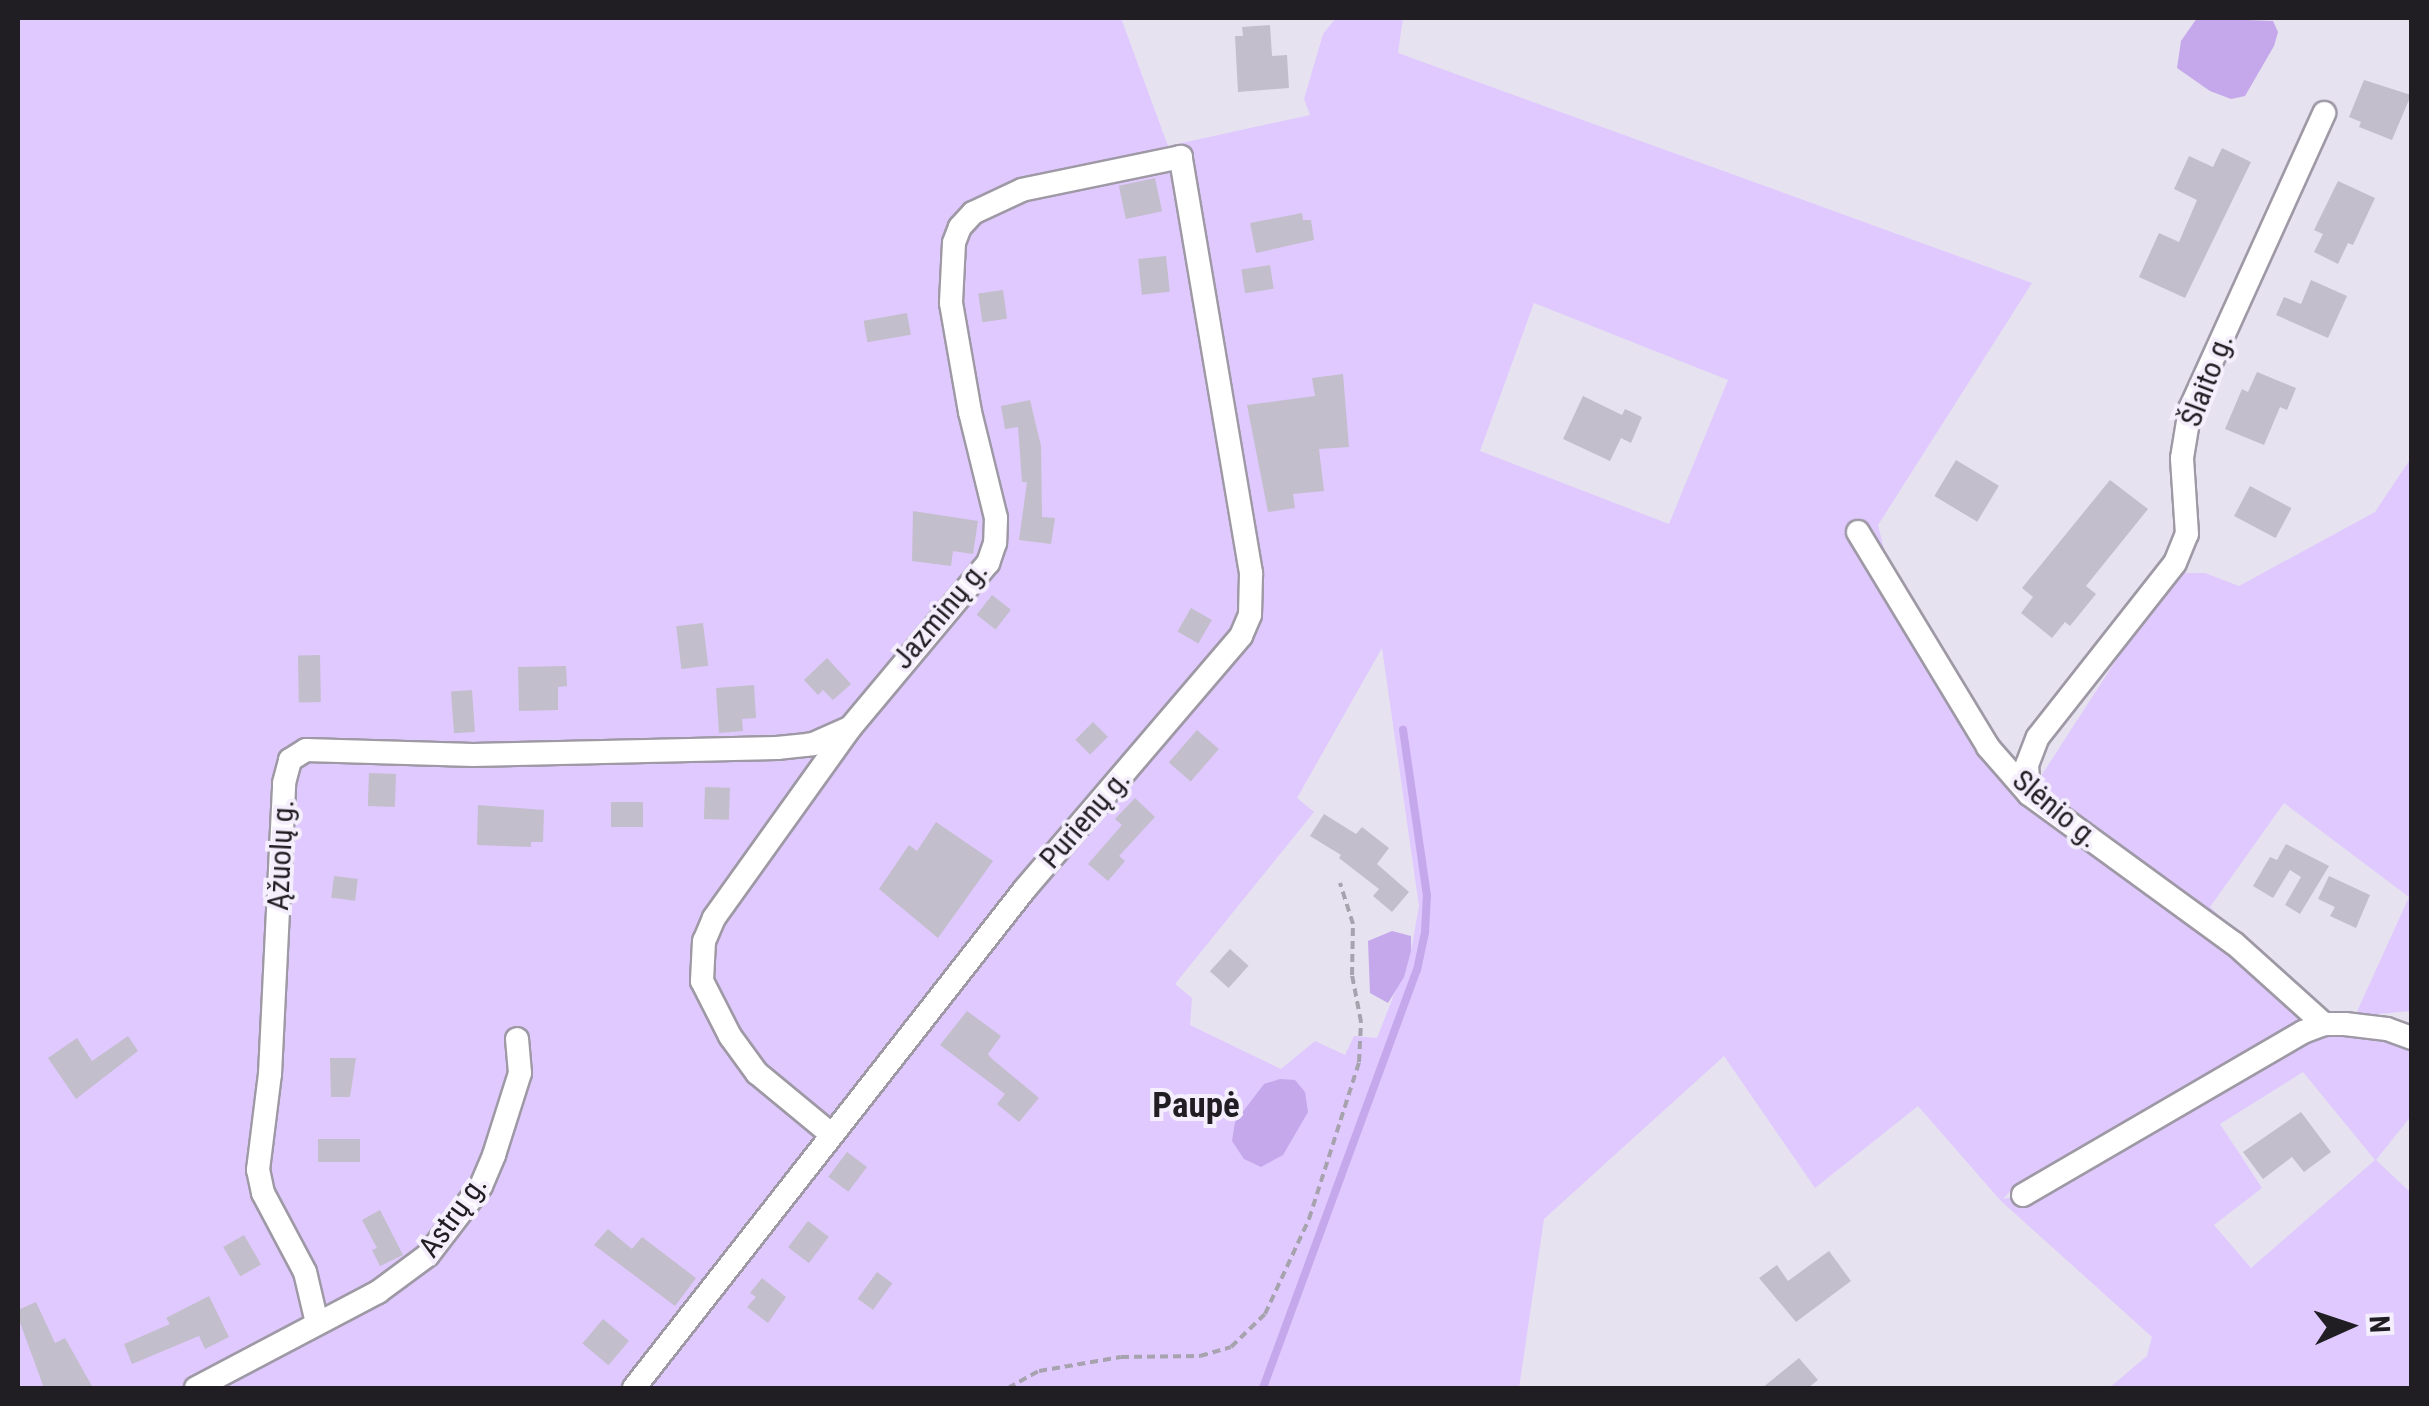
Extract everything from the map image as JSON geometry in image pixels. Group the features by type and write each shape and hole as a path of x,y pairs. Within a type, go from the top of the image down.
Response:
{"street":[{"name":"Šlaito g.","path":"2030,794 2027,765 2038,737 2175,563 2187,534 2182,458 2190,410 2324,113"},
{"name":"Jazminų g.","path":"832,1135 757,1073 712,1007 700,959 714,918 850,728 988,562 995,543 996,518 970,412 952,304 952,256 960,227 990,202 1022,190 1181,158"},
{"name":"Purienų g.","path":"634,1388 1024,890 1241,636 1250,615 1250,573 1181,158"},
{"name":"Slėnio g.","path":"1858,532 1988,747 2030,794 2235,944 2324,1024"},
{"name":"Ąžuolų g.","path":"317,1324 308,1282 263,1193 258,1170 270,1074 284,783 290,760 306,750 472,755 777,748 813,744 850,728"},
{"path":"2023,1194 2271,1046 2324,1024 2387,1029 2412,1038"},
{"name":"Astrų g.","path":"196,1388 409,1273 428,1255 481,1186 520,1072 517,1039"}],"path":[{"path":"1008,1388 1039,1371 1121,1357 1200,1356 1231,1347 1266,1314 1309,1218 1359,1062 1361,1022 1352,975 1353,924 1340,883"}],"shaded area":[{"path":"18,18 1121,18 1168,146 1310,115 1304,99 1323,34 1336,18 1403,18 1398,53 2032,283 1878,525 1906,636 1991,766 2030,793 2144,617 2184,573 2205,573 2239,586 2375,512 2411,458 2411,1011 2355,1016 2409,897 2284,803 2210,907 2252,947 2307,1022 2267,1038 2016,1185 2003,1199 2023,1195 2323,1033 2366,1036 2411,1050 2411,1116 2376,1160 2411,1193 2411,1388 2109,1388 2147,1356 2152,1337 2001,1201 1918,1106 1815,1188 1724,1056 1544,1219 1519,1388 18,1388","holes":["1534,303 1728,380 1669,524 1480,451","1382,648 1419,906 1411,951 1377,1038 1354,1036 1345,1055 1315,1041 1281,1069 1190,1025 1192,998 1175,984 1314,812 1297,798","2303,1072 2375,1160 2251,1268 2214,1225 2262,1188 2220,1124"]},
{"path":"2197,18 2273,21 2278,32 2274,46 2245,96 2231,99 2210,91 2177,68 2181,41"},
{"path":"1392,931 1411,936 1411,951 1404,977 1388,1003 1370,993 1368,941"},
{"path":"1295,1080 1305,1092 1308,1112 1283,1155 1261,1167 1244,1159 1232,1141 1235,1122 1264,1084"}],"building":[{"path":"1270,25 1272,56 1287,55 1289,88 1238,92 1235,36 1243,36 1242,27"},
{"path":"2364,80 2411,95 2392,140 2359,127 2361,122 2349,117"},
{"path":"2222,148 2251,162 2185,298 2139,277 2159,233 2179,242 2197,200 2174,189 2189,156 2213,167"},
{"path":"1155,178 1162,211 1126,219 1119,186"},
{"path":"2338,181 2375,198 2353,245 2348,243 2338,264 2314,252 2323,234 2314,230"},
{"path":"1302,213 1303,220 1311,220 1314,240 1256,253 1250,223"},
{"path":"1166,256 1170,292 1142,295 1138,259"},
{"path":"1270,265 1274,289 1245,293 1241,270"},
{"path":"2311,280 2347,296 2328,338 2276,315 2284,297 2301,304"},
{"path":"1003,290 1007,319 982,322 978,293"},
{"path":"907,313 911,335 867,342 864,321"},
{"path":"2257,372 2296,388 2287,410 2280,407 2264,445 2225,429 2242,389 2248,392"},
{"path":"1343,374 1349,447 1319,449 1324,491 1293,494 1295,508 1268,512 1247,405 1315,396 1312,378"},
{"path":"1583,396 1622,415 1625,409 1642,417 1631,443 1621,438 1610,461 1563,439"},
{"path":"1030,400 1041,446 1042,517 1055,518 1051,544 1019,540 1027,482 1022,482 1018,427 1005,429 1001,406"},
{"path":"1956,460 1999,486 1977,522 1934,496"},
{"path":"2110,480 2148,509 2086,586 2096,594 2070,626 2065,622 2052,638 2021,613 2033,597 2022,588"},
{"path":"2250,486 2291,508 2276,538 2234,516"},
{"path":"913,511 978,521 973,554 953,551 951,566 912,561"},
{"path":"992,595 1011,610 996,629 977,615"},
{"path":"1191,608 1212,620 1198,643 1178,631"},
{"path":"703,623 708,666 681,669 676,626"},
{"path":"298,655 320,655 321,702 299,702"},
{"path":"827,658 851,684 833,700 823,690 818,695 804,680"},
{"path":"566,666 567,686 558,687 558,710 519,711 518,667"},
{"path":"754,685 756,718 742,719 743,731 719,733 716,688"},
{"path":"472,690 475,732 454,733 451,691"},
{"path":"1093,722 1108,737 1090,755 1075,740"},
{"path":"1197,730 1219,749 1191,781 1169,762"},
{"path":"369,773 396,774 395,807 368,806"},
{"path":"705,787 730,788 729,820 704,819"},
{"path":"1135,798 1155,817 1119,856 1125,861 1108,881 1088,864 1122,825 1115,819"},
{"path":"611,802 643,802 643,827 611,827"},
{"path":"478,805 544,810 543,842 531,842 531,847 477,845"},
{"path":"1324,814 1356,834 1362,827 1389,848 1377,864 1409,892 1392,912 1373,896 1379,889 1339,858 1341,855 1310,836"},
{"path":"936,822 993,861 938,938 879,889 909,845 917,851"},
{"path":"2286,844 2329,866 2300,914 2285,905 2301,877 2290,870 2273,898 2253,886 2270,857 2277,860"},
{"path":"334,876 358,879 355,901 331,898"},
{"path":"2329,876 2370,895 2356,928 2330,916 2335,907 2318,899"},
{"path":"1230,949 1249,966 1229,988 1210,971"},
{"path":"967,1011 1001,1036 988,1054 991,1058 1039,1098 1019,1122 997,1104 1005,1094 940,1045"},
{"path":"128,1036 138,1051 76,1099 48,1058 77,1038 92,1061"},
{"path":"330,1058 356,1058 350,1097 331,1097"},
{"path":"2301,1112 2331,1152 2304,1172 2292,1157 2263,1179 2243,1152"},
{"path":"318,1139 360,1139 360,1162 318,1162"},
{"path":"847,1152 867,1167 848,1192 828,1177"},
{"path":"380,1210 403,1255 380,1266 372,1250 377,1248 362,1220"},
{"path":"808,1221 829,1237 809,1263 788,1247"},
{"path":"608,1229 632,1249 642,1237 696,1278 675,1306 594,1245"},
{"path":"244,1235 261,1264 240,1276 223,1247"},
{"path":"1829,1251 1851,1281 1796,1322 1759,1278 1777,1265 1788,1281"},
{"path":"877,1272 892,1283 873,1310 858,1299"},
{"path":"762,1278 786,1297 768,1323 747,1307 756,1297 750,1293"},
{"path":"209,1296 229,1337 205,1349 199,1336 132,1364 124,1344 170,1324 166,1318"},
{"path":"36,1302 55,1343 65,1338 93,1388 44,1388 18,1317 18,1310"},
{"path":"603,1319 629,1341 608,1365 582,1344"},
{"path":"1799,1358 1818,1380 1808,1388 1762,1388"}],"waterway":[{"path":"1263,1388 1417,970 1427,896 1403,730"}],"district":[{"name":"Paupė","path":"1196,1106"}]}
